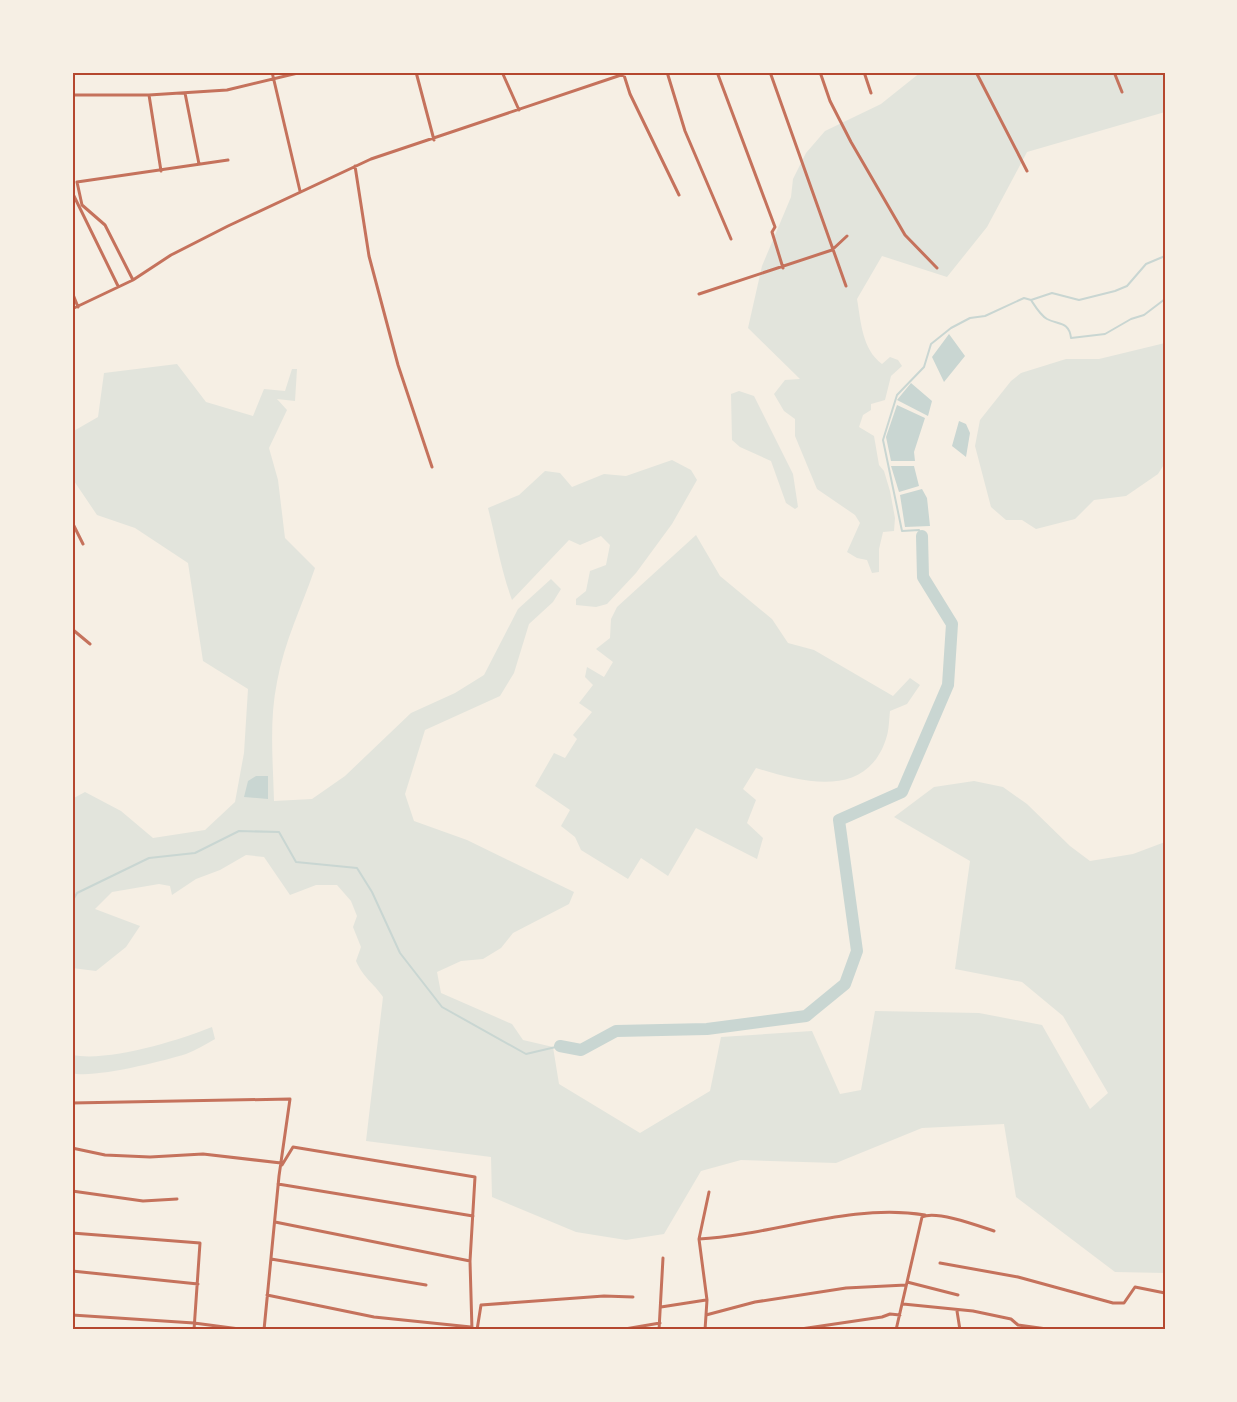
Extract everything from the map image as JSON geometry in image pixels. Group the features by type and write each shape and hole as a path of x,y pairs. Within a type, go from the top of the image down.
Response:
{"street":[{"path":"272,72 300,191"},
{"path":"72,95 149,95 227,90 302,72"},
{"path":"416,72 434,140"},
{"path":"502,72 519,110"},
{"path":"72,309 133,280 171,255 355,166 630,72"},
{"path":"667,72 685,131 731,239"},
{"path":"717,72 775,227 772,232 783,268"},
{"path":"770,72 846,286"},
{"path":"820,72 830,101 851,142 899,225 905,235 937,268"},
{"path":"864,72 871,93"},
{"path":"976,72 1027,171"},
{"path":"1114,72 1122,92"},
{"path":"624,73 630,94 679,195"},
{"path":"185,93 198,164"},
{"path":"149,95 161,171"},
{"path":"133,280 105,225 82,205 77,182 228,160"},
{"path":"355,166 369,256 398,364 432,467"},
{"path":"72,192 118,286"},
{"path":"699,294 832,250 847,236"},
{"path":"72,292 78,307"},
{"path":"72,522 83,544"},
{"path":"72,629 90,644"},
{"path":"72,1104 290,1099 278,1184 264,1330"},
{"path":"267,1295 374,1317 472,1329 470,1261 475,1176 293,1147 281,1165"},
{"path":"72,1148 105,1155 203,1154 281,1165"},
{"path":"278,1184 473,1216"},
{"path":"72,1191 143,1201 177,1199"},
{"path":"705,1330 707,1300 699,1239 709,1192"},
{"path":"699,1239 720,1238 827,1218 895,1212 969,1222 994,1231"},
{"path":"896,1330 921,1218 925,1215"},
{"path":"274,1222 470,1261"},
{"path":"72,1233 198,1242 202,1246 194,1330"},
{"path":"271,1258 426,1285"},
{"path":"659,1330 663,1258"},
{"path":"940,1263 1018,1277 1113,1303 1125,1303 1135,1287 1165,1293"},
{"path":"72,1271 198,1284"},
{"path":"706,1315 723,1308 846,1288 907,1284 958,1295"},
{"path":"477,1330 482,1305 604,1296 633,1297"},
{"path":"661,1307 707,1300"},
{"path":"903,1304 979,1312 1011,1319 1018,1325 1054,1330"},
{"path":"957,1311 960,1330"},
{"path":"794,1330 890,1314 900,1315"},
{"path":"72,1315 194,1323 246,1330"},
{"path":"619,1330 660,1323"}],"shaded area":[{"path":"921,72 1165,72 1165,112 1027,152 987,227 947,277 882,256 857,299 861,326 870,351 882,364 890,357 898,360 902,366 891,376 885,400 871,404 871,410 863,415 859,427 874,436 879,465 884,471 895,518 894,531 883,532 879,549 879,572 872,573 867,560 857,558 847,552 860,523 855,515 817,489 795,436 795,419 784,411 774,394 785,380 800,379 748,328 762,266 791,197 793,179 806,153 825,131 881,104"},
{"path":"949,334 965,356 944,382 932,357"},
{"path":"1165,343 1165,463 1158,474 1126,496 1094,500 1075,519 1036,529 1022,520 1006,520 991,507 975,446 980,420 1011,381 1021,373 1066,359 1099,359"},
{"path":"177,364 206,402 253,416 264,389 285,391 292,369 297,369 295,401 277,399 287,410 269,448 278,480 285,538 315,568 289,638 277,682 272,727 274,801 312,799 345,776 411,713 455,693 484,675 518,609 551,579 561,589 553,602 529,624 514,673 500,696 425,730 405,794 414,821 467,840 574,892 569,904 513,933 501,948 483,959 461,961 437,972 441,993 512,1024 523,1040 553,1047 559,1084 640,1133 710,1091 721,1037 812,1031 840,1094 861,1090 875,1011 979,1013 1042,1025 1090,1109 1108,1093 1063,1016 1022,982 955,969 970,861 894,817 934,787 974,781 1003,787 1027,804 1070,846 1090,861 1133,854 1165,842 1165,1273 1115,1272 1016,1197 1004,1124 922,1128 836,1163 741,1160 701,1171 664,1234 626,1240 576,1232 492,1197 491,1157 366,1141 383,997 362,972 356,961 361,947 353,927 357,916 351,901 337,885 316,885 290,895 264,857 246,855 220,870 196,879 172,895 170,886 159,884 112,892 95,909 140,926 126,947 96,971 72,968 72,799 85,792 121,811 153,838 205,830 235,802 244,753 248,689 203,661 188,563 135,528 97,515 72,478 72,432 98,417 104,373"},
{"path":"911,383 932,401 928,416 897,400"},
{"path":"739,391 754,396 793,474 798,507 795,509 786,503 771,461 740,447 732,440 731,394"},
{"path":"897,405 925,418 914,452 915,461 891,461 886,437"},
{"path":"959,421 966,424 970,433 966,457 952,446"},
{"path":"672,460 691,470 697,480 672,524 636,573 607,604 596,607 576,605 576,599 586,591 590,571 606,565 610,545 601,536 580,545 569,540 512,600 488,508 519,495 545,471 560,473 572,487 604,474 626,476"},
{"path":"891,466 914,466 919,486 899,492"},
{"path":"922,489 927,498 930,526 905,527 900,495"},
{"path":"696,535 720,576 772,619 788,643 814,650 893,696 910,678 920,685 907,704 890,711 886,739 877,758 864,771 848,779 831,782 793,778 756,768 743,789 756,800 747,823 763,838 757,859 696,828 668,876 641,858 628,879 581,850 575,837 561,826 570,810 535,786 554,753 565,758 577,739 573,735 592,712 579,703 593,685 585,677 587,667 604,677 613,662 596,649 610,638 611,619 617,607"},
{"path":"256,776 268,776 268,799 244,797 248,781"},
{"path":"212,1027 215,1039 186,1054 146,1065 95,1074 72,1073 72,1055 105,1056 143,1049"}],"waterway":[{"path":"922,536 919,530 902,531 883,440 897,395 924,367 931,344 951,328 970,318 985,316 1024,298 1031,300 1052,293 1079,300 1115,291 1127,286 1146,264 1165,256"},
{"path":"1031,300 1044,317 1065,326 1071,338 1105,334 1131,319 1144,315 1165,299"},
{"path":"560,1046 581,1050 616,1031 707,1029 806,1016 845,984 857,951 839,820 902,792 948,685 952,624 923,577 922,536"},
{"path":"72,902 77,893 149,858 195,853 239,831 279,832 296,862 357,868 372,892 400,953 442,1007 526,1054 560,1046"}]}
